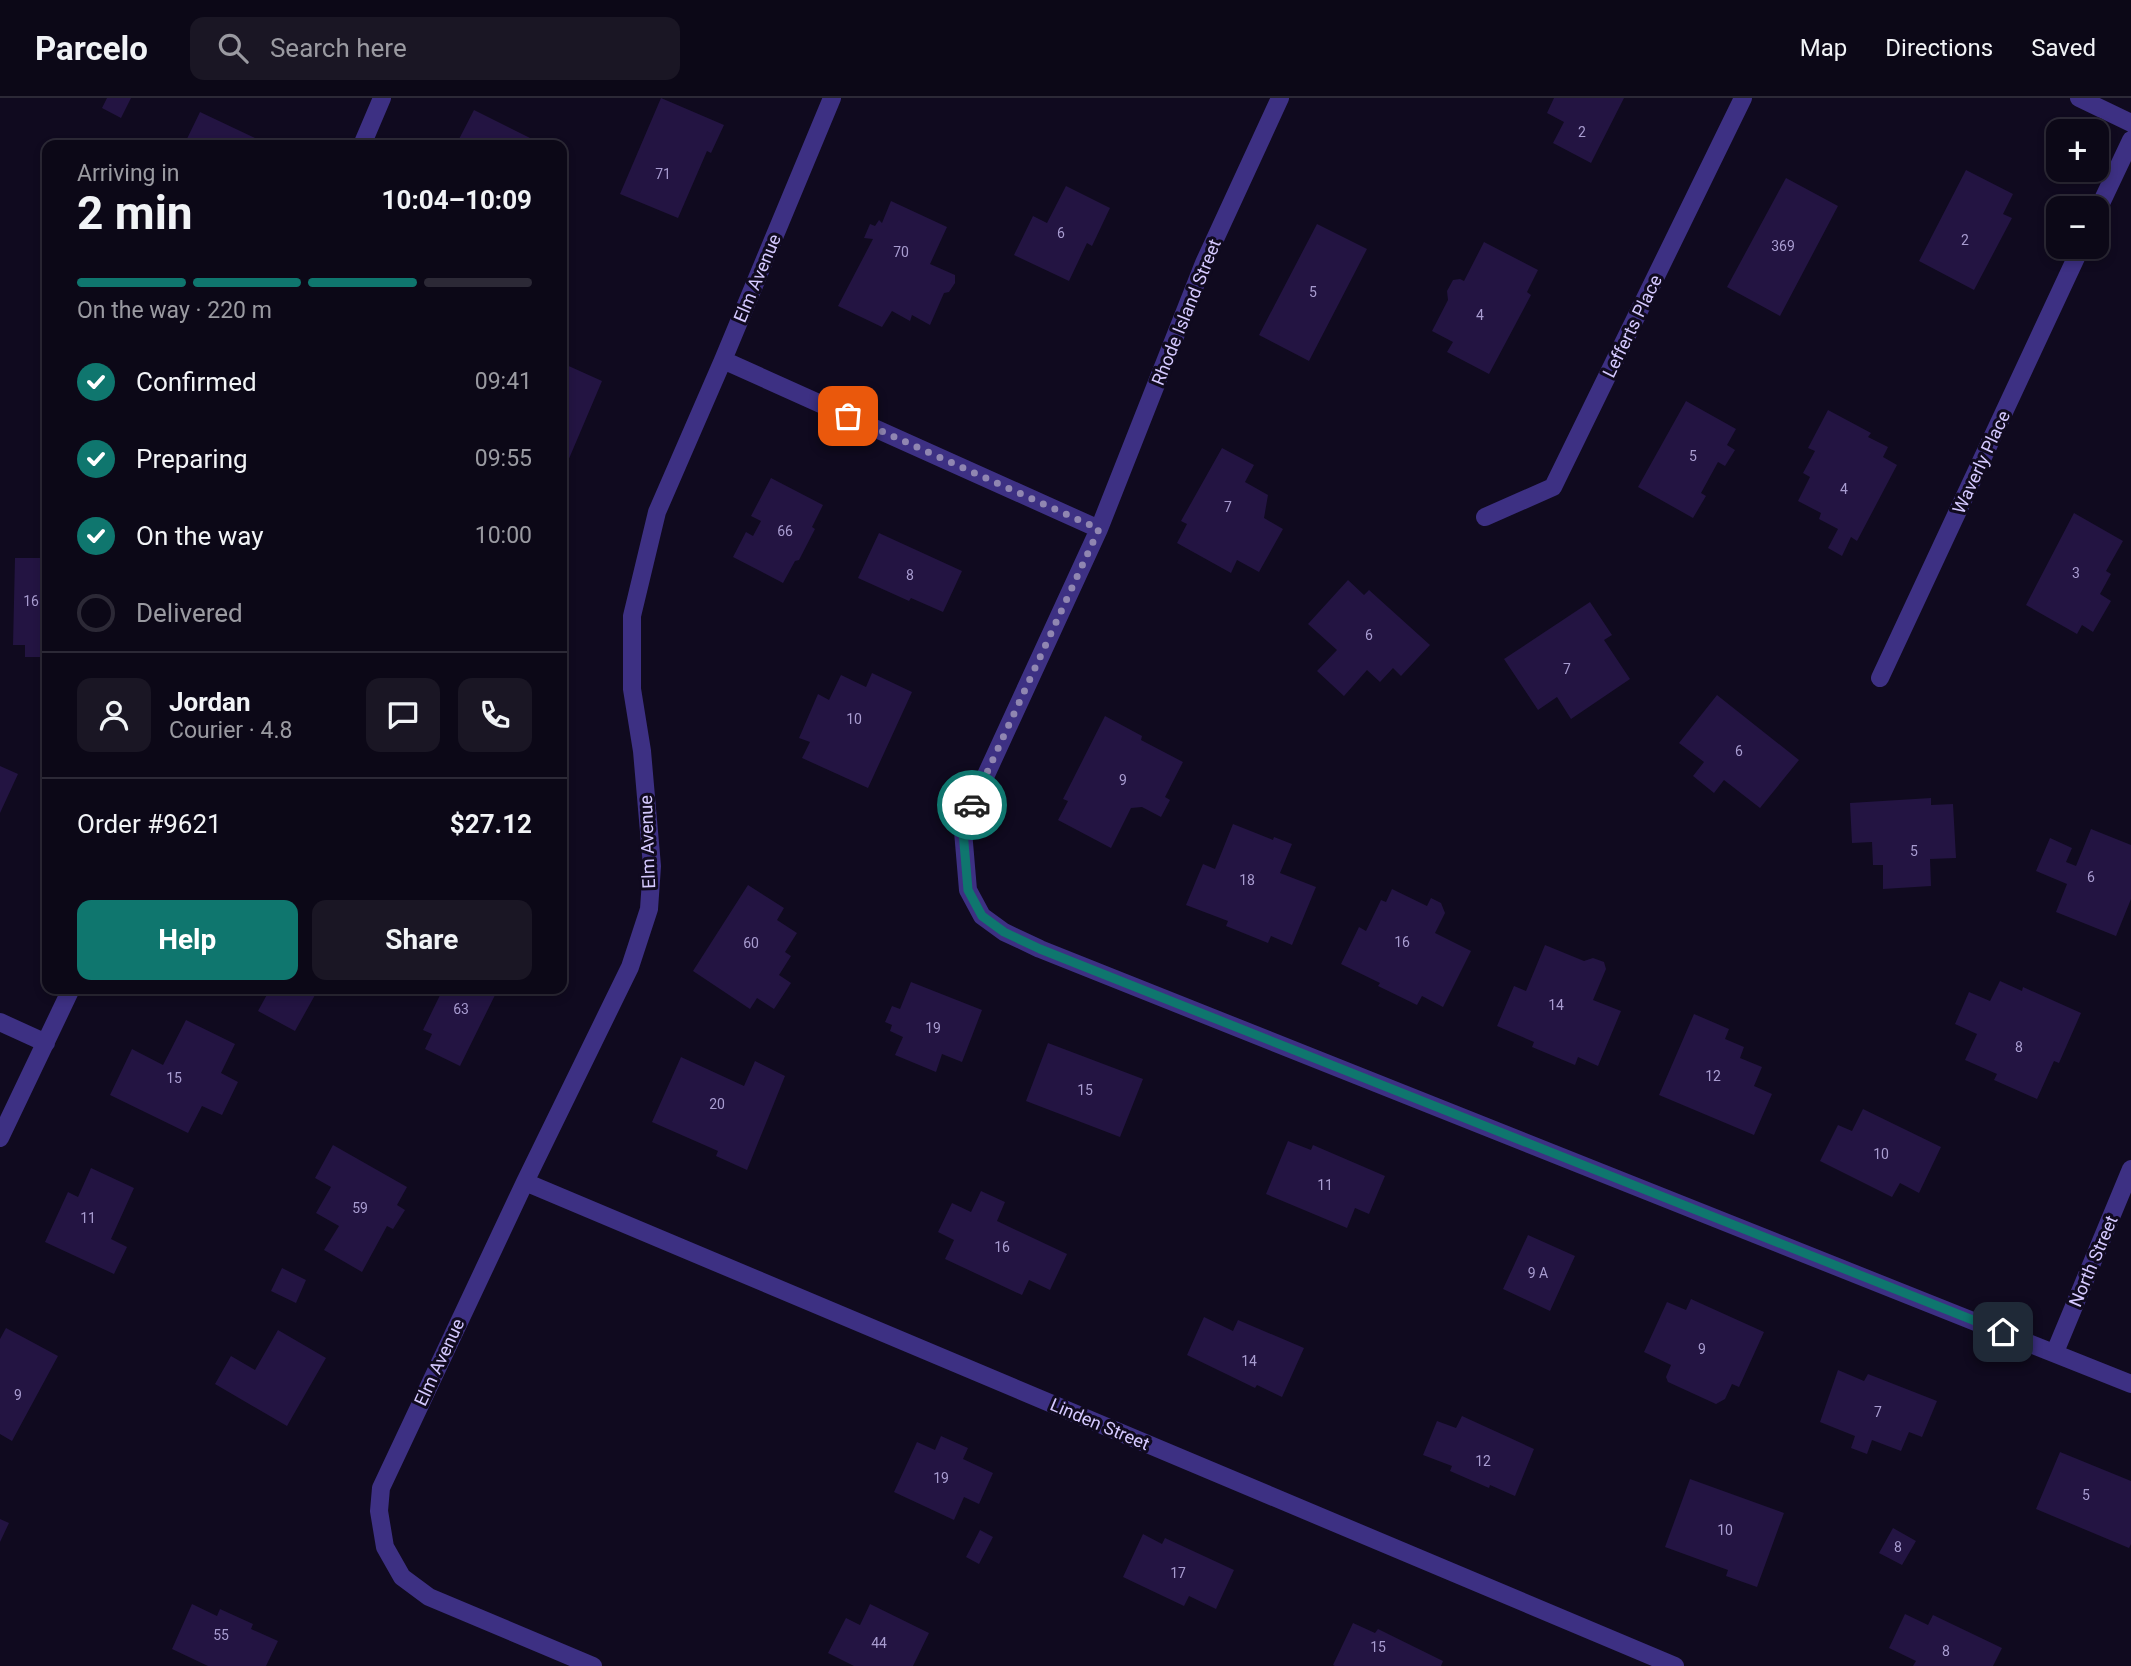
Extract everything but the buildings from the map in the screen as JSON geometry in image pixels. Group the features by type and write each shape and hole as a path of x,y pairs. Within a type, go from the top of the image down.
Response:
{"street":[{"path":"364,140 382,98"},
{"name":"Elm Avenue","path":"593,1666 429,1597 402,1577 385,1547 379,1511 381,1488 524,1182 630,967 649,909 652,866 642,751 632,689 632,615 657,512 832,98"},
{"name":"Rhode Island Street","path":"1280,98 1204,263 1099,529 974,801 963,831 968,890 982,916 1004,932 1040,949 2131,1384"},
{"name":"Lefferts Place","path":"1485,517 1553,487 1743,98"},
{"path":"2079,98 2131,123"},
{"path":"2105,196 2131,140"},
{"name":"Waverly Place","path":"1880,678 2075,259"},
{"path":"723,360 1099,529"},
{"path":"0,1138 69,994"},
{"path":"0,1022 46,1043"},
{"name":"North Street","path":"2054,1352 2131,1169"},
{"name":"Linden Street","path":"524,1182 1675,1666"}],"way so far":[{"path":"848,416 1099,529 972,805"}],"route":[{"path":"972,805 963,831 968,890 982,916 1004,932 1040,949 2003,1332"}]}
